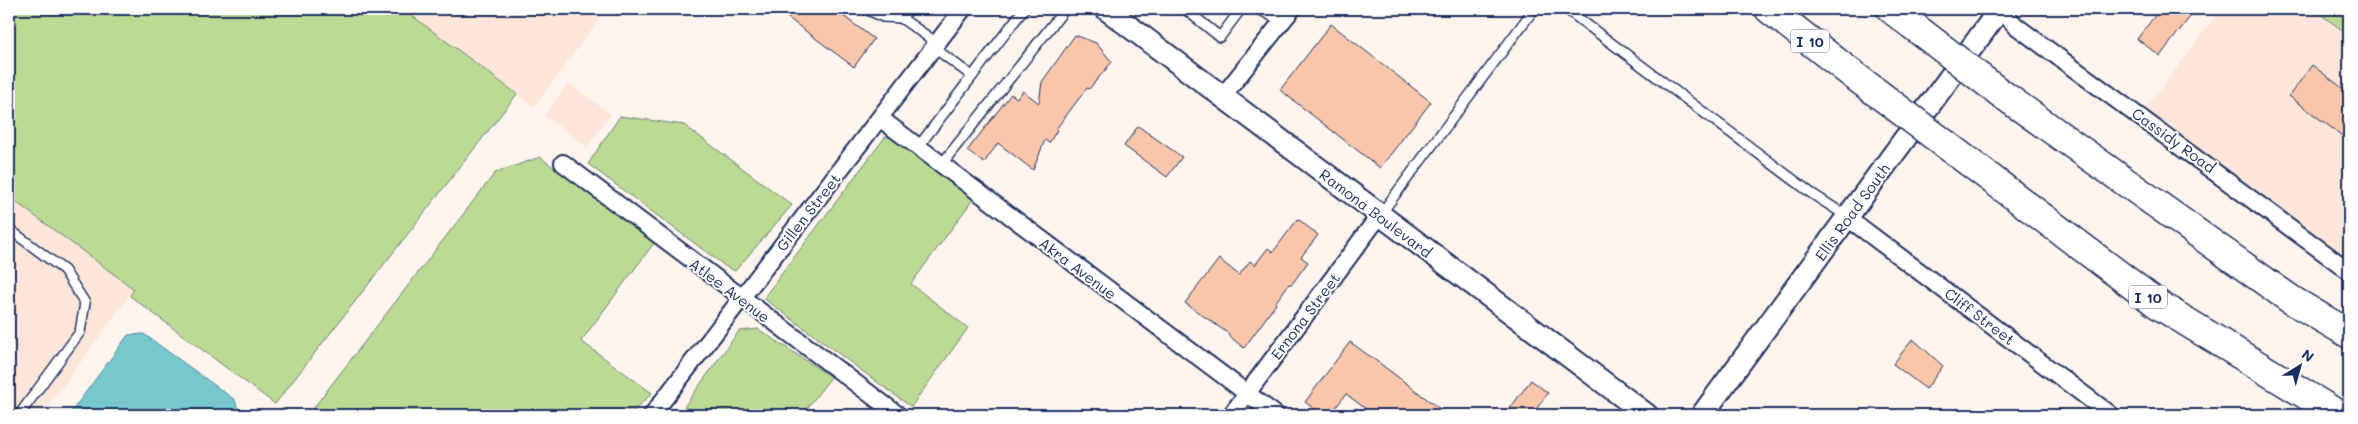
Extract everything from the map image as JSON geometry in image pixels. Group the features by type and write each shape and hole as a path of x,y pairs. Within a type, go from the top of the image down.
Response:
{"highway":[{"name":"I 10","path":"1769,9 1852,74 2160,306 2339,415"},
{"path":"1891,9 1999,92 2290,299 2349,334"}],"street":[{"name":"Gillen Street","path":"652,415 881,119 963,9"},
{"name":"Ramona Boulevard","path":"1106,9 1379,216 1647,415"},
{"name":"Ellis Road South","path":"1702,415 2000,9"},
{"name":"Cassidy Road","path":"2000,9 2016,26 2349,270"},
{"path":"1222,97 1287,15"},
{"name":"Akra Avenue","path":"881,119 1276,415"},
{"name":"Atlee Avenue","path":"563,163 898,415"},
{"name":"Ernona Street","path":"1231,415 1379,216"},
{"name":"Cliff Street","path":"1848,218 2111,415"}],"lane":[{"path":"866,9 883,17 902,18 972,76"},
{"path":"902,18 909,9"},
{"path":"918,147 1024,9"},
{"path":"941,165 1064,9"},
{"path":"1185,9 1220,37 1241,9"},
{"path":"1258,9 1287,15"},
{"path":"1379,216 1534,9"},
{"path":"1566,9 1811,193 1848,218"},
{"path":"9,229 64,270 85,302 80,332 19,415"}],"shaded area":[{"path":"403,9 607,9 534,107"},
{"path":"2221,9 2313,9 2349,35 2349,262 2145,110"},
{"path":"568,83 611,114 587,147 544,116"},
{"path":"9,197 134,289 42,415 9,415"}],"green space":[{"path":"9,9 403,9 517,94 275,404 130,296 134,289 9,197"},
{"path":"2313,9 2349,9 2349,35"},
{"path":"620,116 684,125 792,205 735,271 725,266 588,164"},
{"path":"885,137 894,137 974,198 911,284 968,328 911,407 766,300 765,296"},
{"path":"540,157 654,243 581,341 652,393 630,415 308,415 495,173"},
{"path":"758,329 831,377 802,415 678,415 739,331"}],"water":[{"path":"144,334 235,400 240,415 69,415 128,335"}],"building":[{"path":"776,9 834,9 874,39 854,67"},
{"path":"2160,9 2196,9 2160,56 2137,39"},
{"path":"1331,24 1431,102 1380,168 1280,90"},
{"path":"1075,35 1096,43 1112,62 1089,89 1087,88 1056,129 1049,143 1045,140 1033,170 998,143 984,163 967,151 1011,94 1017,98 1023,91 1039,103 1042,82"},
{"path":"2312,65 2349,93 2349,141 2289,96"},
{"path":"1138,126 1182,157 1167,177 1124,146"},
{"path":"1298,219 1318,235 1301,257 1308,262 1292,284 1289,284 1244,348 1229,334 1185,303 1219,259 1239,275 1250,261 1255,265 1268,248 1273,252"},
{"path":"1913,339 1943,366 1926,389 1893,364"},
{"path":"1350,342 1448,415 1380,415 1372,409 1370,412 1346,394 1330,415 1322,415 1305,402"},
{"path":"1531,380 1548,393 1532,415 1505,415"}]}
